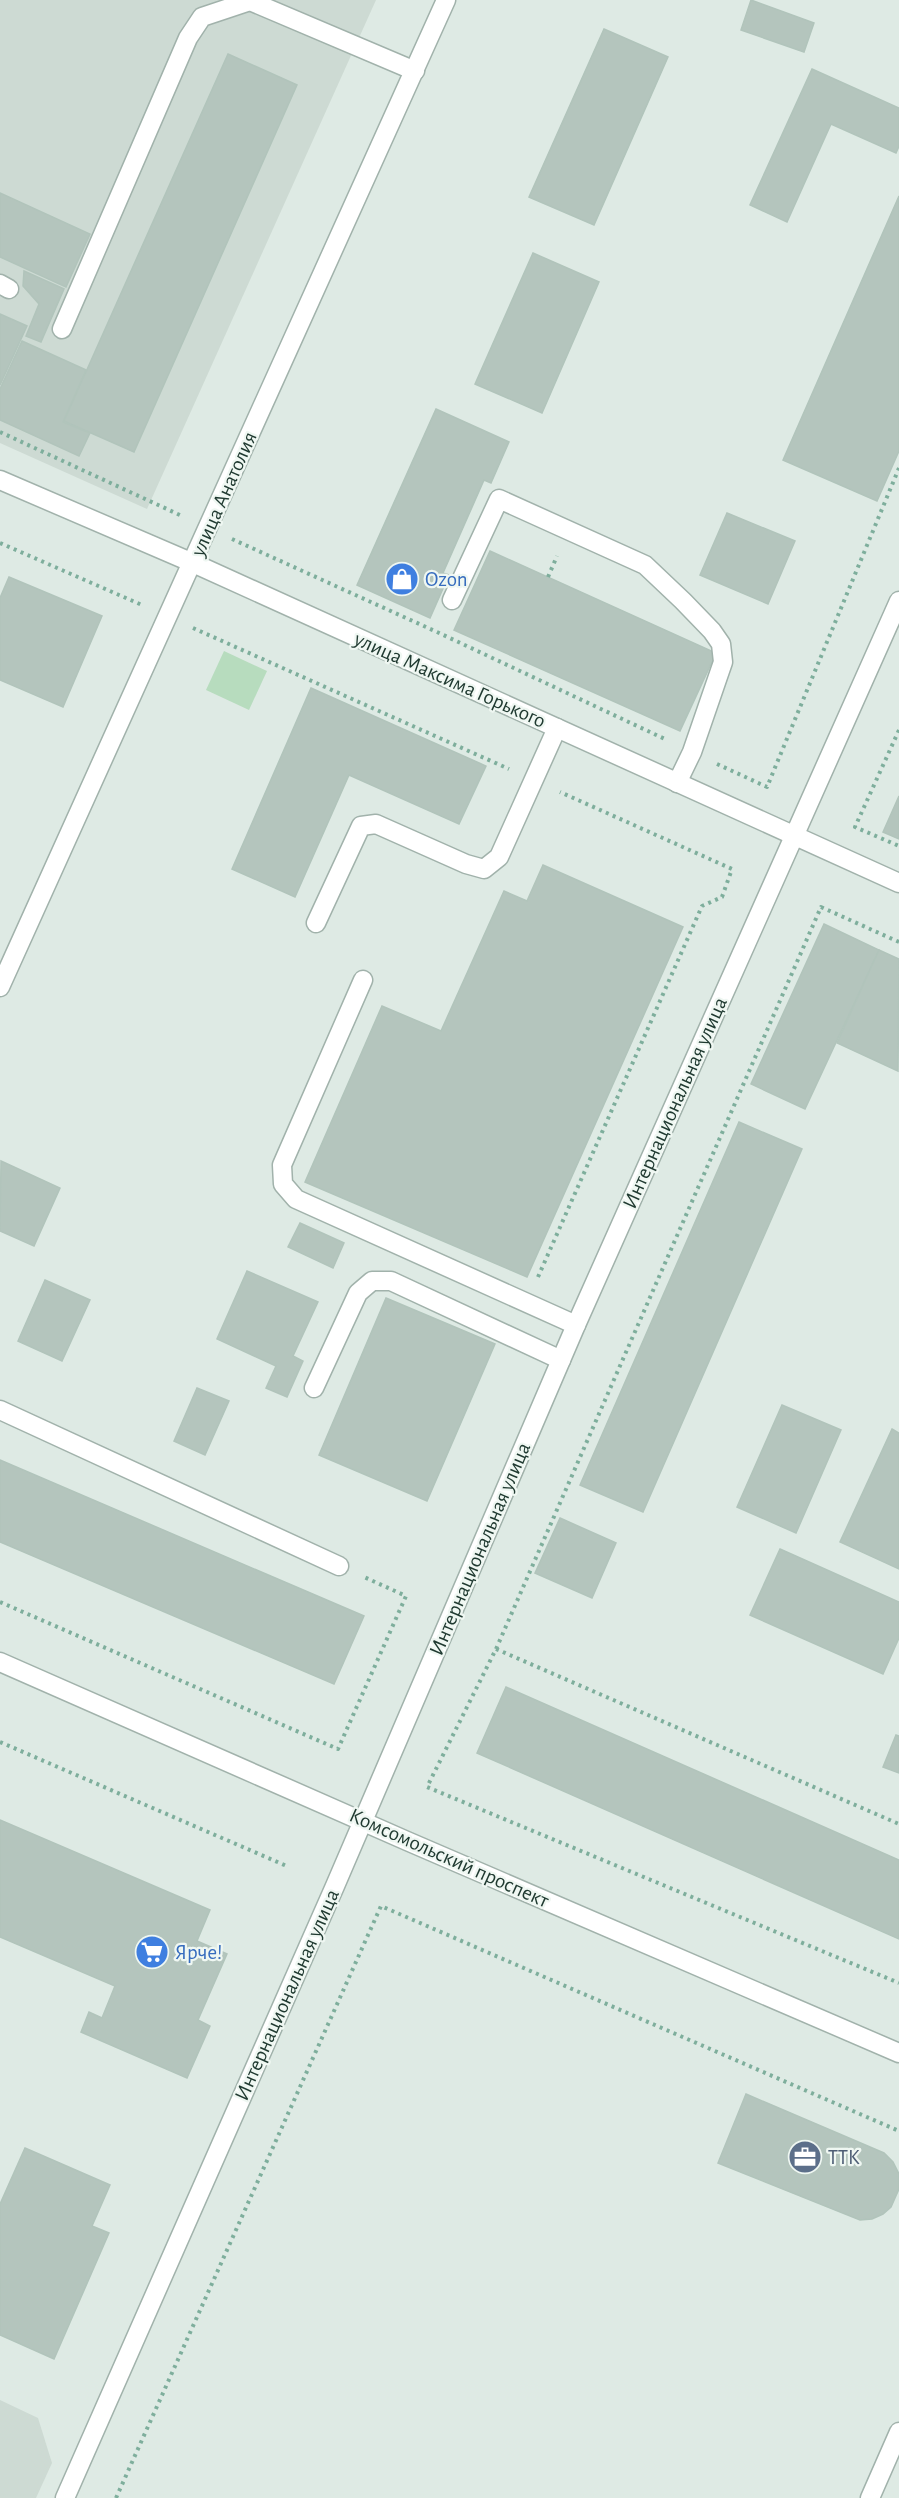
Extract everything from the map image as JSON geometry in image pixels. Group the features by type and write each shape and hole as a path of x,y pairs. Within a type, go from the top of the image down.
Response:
{"street":[{"name":"улица Анатолия","path":"0,987 446,0"},
{"path":"62,328 188,38 202,17 250,1 415,71"},
{"name":"улица Максима Горького","path":"0,480 193,563 899,883"},
{"path":"452,600 499,499 645,565 712,631 721,644 723,662 692,752 677,783"},
{"name":"Интернациональная улица","path":"65,2498 335,1886 576,1325 899,601"},
{"path":"316,923 361,826 376,824 466,864 484,869 499,857 557,728"},
{"path":"363,980 282,1165 283,1184 296,1199 576,1325"},
{"path":"314,1388 358,1293 372,1281 391,1281 561,1360"},
{"path":"0,1410 339,1566"},
{"name":"Комсомольский проспект","path":"0,1662 899,2054"},
{"path":"870,2498 899,2432"}],"path":[{"path":"0,432 437,632 767,787 899,468"},
{"path":"0,543 732,868 722,897 702,906 526,1302"},
{"path":"899,730 855,827 899,846"},
{"path":"899,942 821,908 496,1648 427,1787 899,1983"},
{"path":"0,1602 338,1749 406,1596 339,1566"},
{"path":"496,1648 899,1824"},
{"path":"0,1742 289,1867"},
{"path":"116,2498 381,1906 899,2131"}],"shaded area":[{"path":"0,0 376,0 147,509 0,443"},
{"path":"0,2400 38,2418 52,2463 36,2498 0,2498"}],"green space":[{"path":"224,651 267,671 249,710 206,690"}],"building":[{"path":"751,0 814,23 804,52 741,30"},
{"path":"604,29 668,57 594,225 529,197"},
{"path":"228,54 297,85 134,452 64,421"},
{"path":"812,69 899,108 899,146 896,153 831,124 787,222 750,205"},
{"path":"0,193 90,234 66,287 0,257"},
{"path":"899,196 899,451 877,501 783,460"},
{"path":"533,253 599,282 542,413 475,384"},
{"path":"24,271 64,289 41,342 26,336 39,304 23,286"},
{"path":"0,314 27,326 0,385"},
{"path":"22,341 86,370 63,422 90,433 79,456 0,420 0,389"},
{"path":"436,409 509,442 491,483 484,480 443,573 449,575 430,618 357,585"},
{"path":"727,513 795,541 768,604 700,575"},
{"path":"490,551 716,653 680,731 454,630"},
{"path":"9,577 102,616 63,707 0,680 0,598"},
{"path":"311,688 486,766 459,824 349,775 295,897 232,869"},
{"path":"899,796 899,839 883,832"},
{"path":"543,865 683,927 527,1277 305,1182 382,1006 441,1031 504,891 527,901"},
{"path":"824,924 879,950 805,1109 751,1084"},
{"path":"879,950 899,959 898,1071 837,1043"},
{"path":"739,1122 802,1149 643,1512 580,1485"},
{"path":"1,1161 60,1188 34,1246 0,1231"},
{"path":"300,1223 344,1243 333,1268 288,1247"},
{"path":"247,1271 318,1302 293,1356 303,1361 287,1397 266,1388 276,1366 217,1339"},
{"path":"45,1280 90,1300 62,1361 18,1341"},
{"path":"386,1298 495,1344 427,1501 319,1455"},
{"path":"197,1388 229,1401 205,1455 174,1441"},
{"path":"782,1405 841,1430 796,1533 737,1507"},
{"path":"892,1429 899,1433 899,1569 840,1542"},
{"path":"0,1460 364,1616 334,1684 0,1542"},
{"path":"560,1518 616,1543 592,1598 535,1573"},
{"path":"780,1549 899,1602 899,1638 883,1674 750,1615"},
{"path":"506,1687 899,1860 899,1939 477,1753"},
{"path":"896,1735 899,1736 899,1773 883,1767"},
{"path":"0,1820 210,1910 197,1941 227,1954 198,2020 210,2026 187,2078 81,2032 89,2012 102,2018 115,1986 0,1937"},
{"name":"ТТК","path":"746,2094 884,2153 893,2162 899,2174 899,2189 891,2207 872,2219 860,2220 718,2163"},
{"path":"25,2148 110,2185 92,2226 109,2233 54,2359 0,2335 0,2204"}],"place":[{"name":"Ozon","path":"402,579"},
{"name":"Ярче!","path":"152,1952"},
{"name":"ТТК","path":"805,2157"}]}
